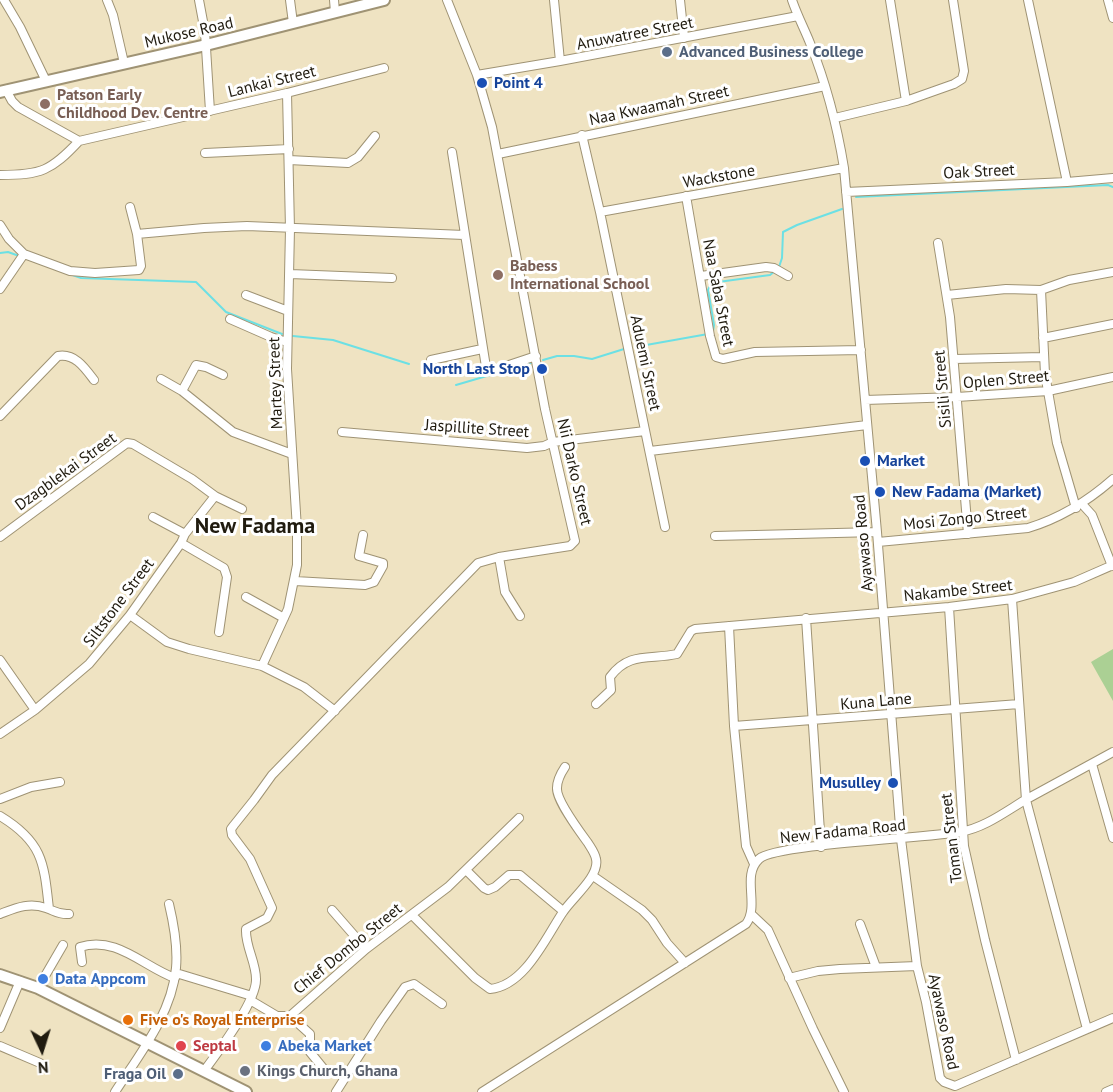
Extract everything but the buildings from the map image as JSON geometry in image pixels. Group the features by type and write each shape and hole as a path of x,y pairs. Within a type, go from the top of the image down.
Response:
{"street":[{"path":"4,0 46,81"},
{"path":"106,0 113,15 124,63"},
{"path":"199,0 206,45 210,111"},
{"path":"290,0 293,23"},
{"path":"334,0 335,12"},
{"name":"Mukose Road","path":"3,91 206,45 384,0"},
{"name":"Nii Darko Street","path":"251,998 256,980 246,929 267,918 272,908 250,859 232,835 231,829 272,775 478,563 499,556 570,546 575,541 538,369 486,101 447,0"},
{"path":"554,0 560,61"},
{"path":"680,0 684,38"},
{"name":"Ayawaso Road","path":"792,0 809,41 835,118 844,168 878,542 901,839 917,966 940,1078 955,1086 1016,1060"},
{"path":"890,0 906,101"},
{"path":"835,118 906,101 962,79 964,71 953,0"},
{"path":"1028,0 1067,182"},
{"path":"1108,0 1113,18"},
{"name":"Anuwatree Street","path":"477,75 798,16"},
{"name":"Lankai Street","path":"79,141 384,68"},
{"name":"Naa Kwaamah Street","path":"498,154 825,86"},
{"path":"0,175 28,175 42,171 61,160 79,141 18,107 3,91"},
{"name":"Martey Street","path":"262,666 284,618 295,581 298,547 287,342 290,229 287,93"},
{"name":"Aduemi Street","path":"582,135 665,527"},
{"path":"289,160 348,163 358,158 375,136"},
{"path":"204,153 289,149"},
{"path":"452,152 486,367 491,371 536,358"},
{"name":"Wackstone","path":"600,212 844,168"},
{"name":"Oak Street","path":"846,192 1113,178"},
{"name":"Naa Saba Street","path":"686,196 715,355 723,359 755,352 861,350"},
{"path":"0,225 23,255 70,271 95,273 139,270 141,266 137,234 130,207"},
{"path":"137,234 247,226 464,235"},
{"name":"Sisili Street","path":"938,243 947,295 954,359 968,534"},
{"path":"0,289 23,255"},
{"path":"701,276 766,267 788,276"},
{"path":"947,295 1006,289 1041,290 1069,280 1113,272"},
{"path":"290,274 392,278"},
{"path":"1041,290 1043,357 1057,443 1079,506 1092,515 1112,566"},
{"path":"246,295 288,311"},
{"path":"230,319 287,342"},
{"path":"1043,338 1113,324"},
{"path":"430,360 482,349"},
{"path":"0,416 58,356 63,355 78,361 94,380"},
{"path":"954,359 1043,357"},
{"path":"182,391 195,365 206,367 223,375"},
{"name":"Oplen Street","path":"865,400 1048,391 1113,377"},
{"path":"161,379 182,391 233,432 292,454"},
{"path":"650,451 867,425"},
{"name":"Jaspillite Street","path":"342,432 535,447 553,442 645,431"},
{"name":"Dzagblekai Street","path":"0,537 126,443 133,444 192,479 215,496 242,509"},
{"name":"Mosi Zongo Street","path":"878,542 1028,528 1047,522 1079,506 1113,479"},
{"name":"Siltstone Street","path":"0,734 35,710 89,664 130,615 185,534 215,496"},
{"path":"153,517 185,534"},
{"path":"715,536 877,532"},
{"path":"295,581 365,585 374,582 383,563 359,556 363,535"},
{"path":"181,543 224,568 226,572 219,632"},
{"path":"499,556 505,592 520,616"},
{"name":"Nakambe Street","path":"596,704 611,690 611,675 628,661 639,657 675,655 679,653 692,630 883,611 949,607 1012,599 1074,582 1112,566"},
{"path":"246,597 284,618"},
{"path":"1012,599 1026,800 1087,1029"},
{"name":"Toman Street","path":"949,607 962,832 974,896 1016,1060"},
{"path":"130,615 167,642 262,666 304,687 335,711"},
{"path":"806,618 821,847"},
{"path":"482,1092 742,927 752,915 751,874 754,864 746,846 734,726 729,626"},
{"path":"0,660 35,710"},
{"name":"Kuna Lane","path":"734,726 1019,704"},
{"name":"New Fadama Road","path":"754,864 767,854 962,832 992,820 1113,752"},
{"path":"1092,764 1113,838"},
{"path":"412,915 475,978 490,988 511,980 529,964 547,940 563,911 593,876 597,865 594,853 558,794 558,780 565,767"},
{"path":"0,799 31,787 60,782"},
{"path":"0,816 22,833 40,853 45,870 49,909"},
{"name":"Chief Dombo Street","path":"82,962 80,947 103,944 116,947 159,972 251,998 277,1016 290,1016 366,949 467,871 519,818"},
{"path":"467,871 488,890 509,875 516,874 563,911"},
{"path":"593,876 642,910 685,963"},
{"path":"115,1092 167,1004 175,976 177,949 169,904"},
{"path":"0,914 29,905 49,909 59,915 69,914"},
{"path":"333,910 366,949"},
{"path":"752,915 768,930 844,1092"},
{"path":"860,924 876,968"},
{"path":"38,988 63,945"},
{"path":"789,978 818,971 917,966"},
{"path":"0,975 38,988 204,1071 227,1088 246,1092"},
{"path":"0,1028 20,981"},
{"path":"336,1092 405,987 414,984 442,1004"},
{"path":"204,1071 251,998"},
{"path":"290,1016 310,1034 310,1052 323,1068"},
{"path":"1016,1060 1113,1018"},
{"path":"0,1046 40,1063"},
{"path":"1106,1092 1113,1089"}],"green space":[{"path":"1113,649 1113,701 1091,662"}],"waterway":[{"path":"856,197 1108,185 1113,187"},
{"path":"779,267 782,258 783,232 842,209"},
{"path":"0,253 8,252 81,278 196,282 226,312 282,334"},
{"path":"713,331 708,290 710,286 718,282 770,275 775,271"},
{"path":"635,347 708,334"},
{"path":"293,336 333,340 409,364"},
{"path":"543,360 557,356 592,359 624,349"},
{"path":"456,385 531,363"}],"place":[{"name":"Advanced Business College","path":"667,52"},
{"name":"Point 4","path":"482,83"},
{"name":"Patson Early Childhood Dev. Centre","path":"45,104"},
{"name":"Babess International School","path":"498,275"},
{"name":"North Last Stop","path":"542,369"},
{"name":"Market","path":"865,461"},
{"name":"New Fadama (Market)","path":"880,492"},
{"name":"Musulley","path":"893,783"},
{"name":"Data Appcom","path":"43,979"},
{"name":"Five o's Royal Enterprise","path":"128,1020"},
{"name":"Septal","path":"181,1046"},
{"name":"Abeka Market","path":"266,1046"},
{"name":"Kings Church, Ghana","path":"245,1071"},
{"name":"Fraga Oil","path":"178,1074"}],"district":[{"name":"New Fadama","path":"255,527"}]}
